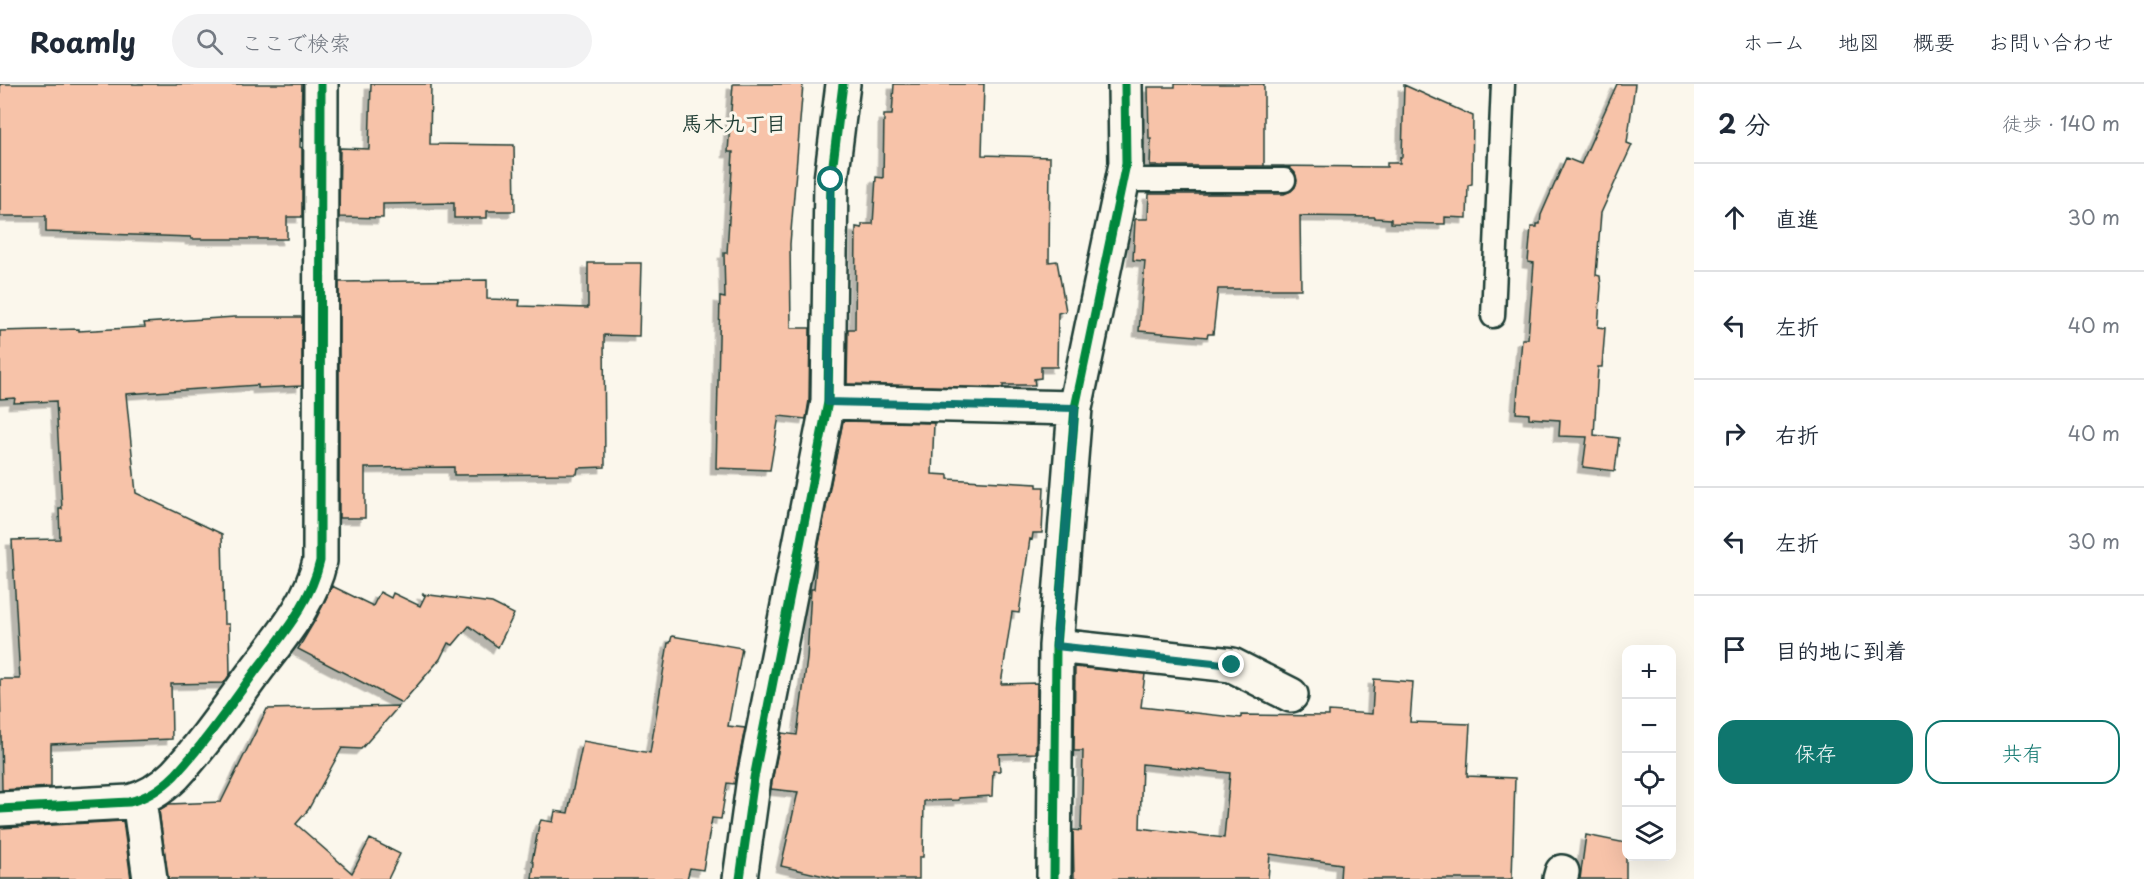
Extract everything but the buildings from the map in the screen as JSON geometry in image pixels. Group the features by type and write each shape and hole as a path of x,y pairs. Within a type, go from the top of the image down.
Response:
{"street":[{"path":"0,809 129,802 152,793 174,776 223,716 305,603 316,578 320,561 321,84"},
{"path":"740,879 754,778 828,402 831,180 843,84"},
{"path":"1054,879 1056,646 1075,408 1126,164 1125,84"},
{"path":"828,402 1075,408"},
{"path":"1056,646 1232,665 1291,694"},
{"path":"139,800 150,879"}],"lane":[{"path":"1493,316 1503,84"},
{"path":"1122,180 1284,180"}],"cycle path":[{"path":"0,809 129,802 160,788 175,775 205,740 282,636 309,593 320,561 321,84"},
{"path":"740,879 754,778 828,402 831,180 843,84"},
{"path":"1054,879 1056,646 1075,408 1126,164 1125,84"}],"district":[{"name":"馬木九丁目","path":"734,124"}],"route":[{"path":"831,180 828,402 1075,408 1056,646 1232,665"}]}
